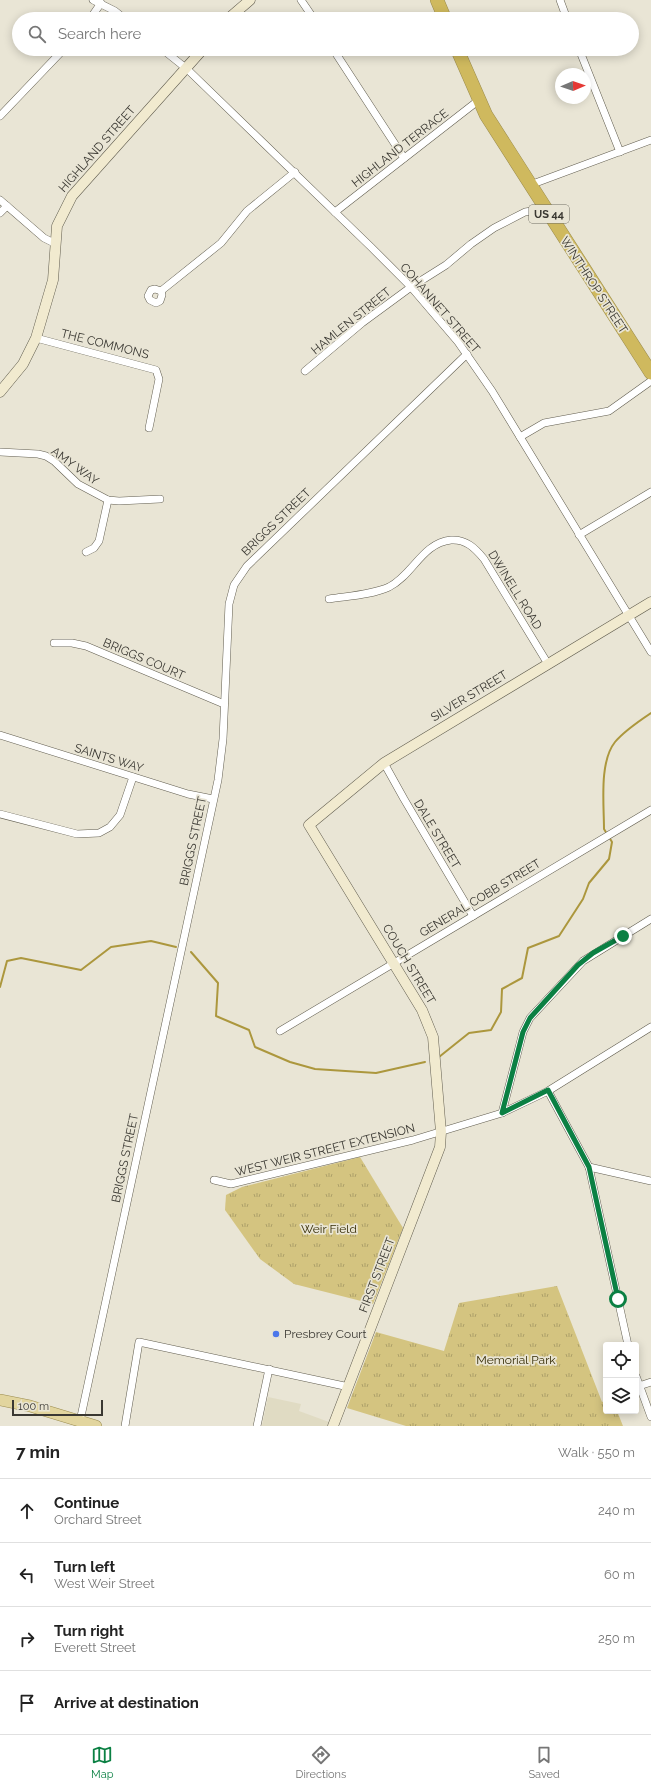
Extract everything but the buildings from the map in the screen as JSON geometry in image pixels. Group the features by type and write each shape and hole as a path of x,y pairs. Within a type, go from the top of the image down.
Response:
{"highway":[{"path":"437,0 442,12"},
{"name":"WINTHROP STREET","path":"460,56 479,100 530,185 651,373"}],"main road":[{"path":"0,1400 30,1406 96,1426"}],"street":[{"path":"93,0 113,12"},
{"path":"236,12 250,0"},
{"path":"301,0 309,12"},
{"path":"560,0 564,12"},
{"path":"95,12 101,4"},
{"path":"0,116 57,56"},
{"name":"COHANNET STREET","path":"171,56 187,69 295,172 411,287 467,354 520,437 651,652"},
{"name":"HIGHLAND STREET","path":"0,392 23,364 36,338 53,280 57,226 72,196 197,56"},
{"path":"338,56 404,158"},
{"path":"582,56 620,152"},
{"name":"HIGHLAND TERRACE","path":"334,212 479,100"},
{"path":"530,185 651,140"},
{"path":"161,291 221,243 247,211 295,172"},
{"path":"0,200 44,238 56,244"},
{"path":"0,213 6,206"},
{"name":"HAMLEN STREET","path":"305,371 362,324 411,287 446,265 471,244 494,228 525,212 545,209"},
{"name":"THE COMMONS","path":"36,338 156,370 159,379 148,428"},
{"name":"BRIGGS STREET","path":"80,1421 220,764 230,604 234,585 242,572 467,354"},
{"path":"520,437 544,423 609,410 651,381"},
{"name":"AMY WAY","path":"0,452 38,454 46,456 54,461 78,484 108,500 119,501 160,499"},
{"path":"579,535 651,492"},
{"path":"86,552 94,548 99,541 108,500"},
{"name":"DWINELL ROAD","path":"329,599 372,592 389,586 402,577 431,548 450,540 464,541 475,549 484,559 548,664"},
{"name":"SILVER STREET","path":"309,825 384,762 651,602"},
{"name":"BRIGGS COURT","path":"54,643 72,643 86,646 224,704"},
{"name":"SAINTS WAY","path":"0,735 188,794 213,799"},
{"name":"DALE STREET","path":"384,762 404,800 473,916"},
{"path":"0,814 78,834 99,833 110,827 120,815 133,777"},
{"name":"GENERAL COBB STREET","path":"280,1031 651,810"},
{"name":"COUCH STREET","path":"309,825 394,963 430,1026 433,1037 441,1132"},
{"path":"502,1113 523,1032 530,1018 578,965 603,947 651,919"},
{"name":"WEST WEIR STREET EXTENSION","path":"214,1180 231,1184 441,1132 502,1113 548,1090 651,1027"},
{"path":"548,1090 589,1167 627,1342"},
{"name":"FIRST STREET","path":"333,1426 440,1147 441,1132"},
{"path":"589,1167 651,1181"},
{"path":"126,1426 139,1342 349,1387"},
{"path":"257,1426 269,1369"},
{"path":"639,1386 651,1382"},
{"path":"639,1388 651,1417"}],"shaded area":[{"path":"268,1397 301,1404 299,1411 329,1422 328,1426 262,1426"}],"green space":[{"name":"Weir Field","path":"360,1157 403,1228 373,1304 294,1284 260,1259 225,1210 226,1195 242,1187"},
{"name":"Memorial Park","path":"557,1286 603,1402 603,1414 618,1414 623,1426 406,1426 347,1408 376,1332 444,1351 459,1303"}],"waterway":[{"path":"607,834 604,829 603,796 604,772 610,750 623,734 651,713"},
{"path":"439,1057 469,1033 491,1030 501,1012 502,989 522,978 528,948 559,936 583,899 589,883 609,859 612,842 609,837"},
{"path":"0,987 7,961 21,958 81,970 111,947 151,941 176,947"},
{"path":"191,952 218,983 216,1016 249,1030 255,1047 290,1062 315,1069 376,1073 425,1062"}],"place":[{"name":"Presbrey Court","path":"276,1334"}],"route":[{"path":"618,1299 589,1167 574,1138 564,1123 548,1090 521,1105 502,1113 523,1032 530,1018 578,965 593,953 623,936"}]}
